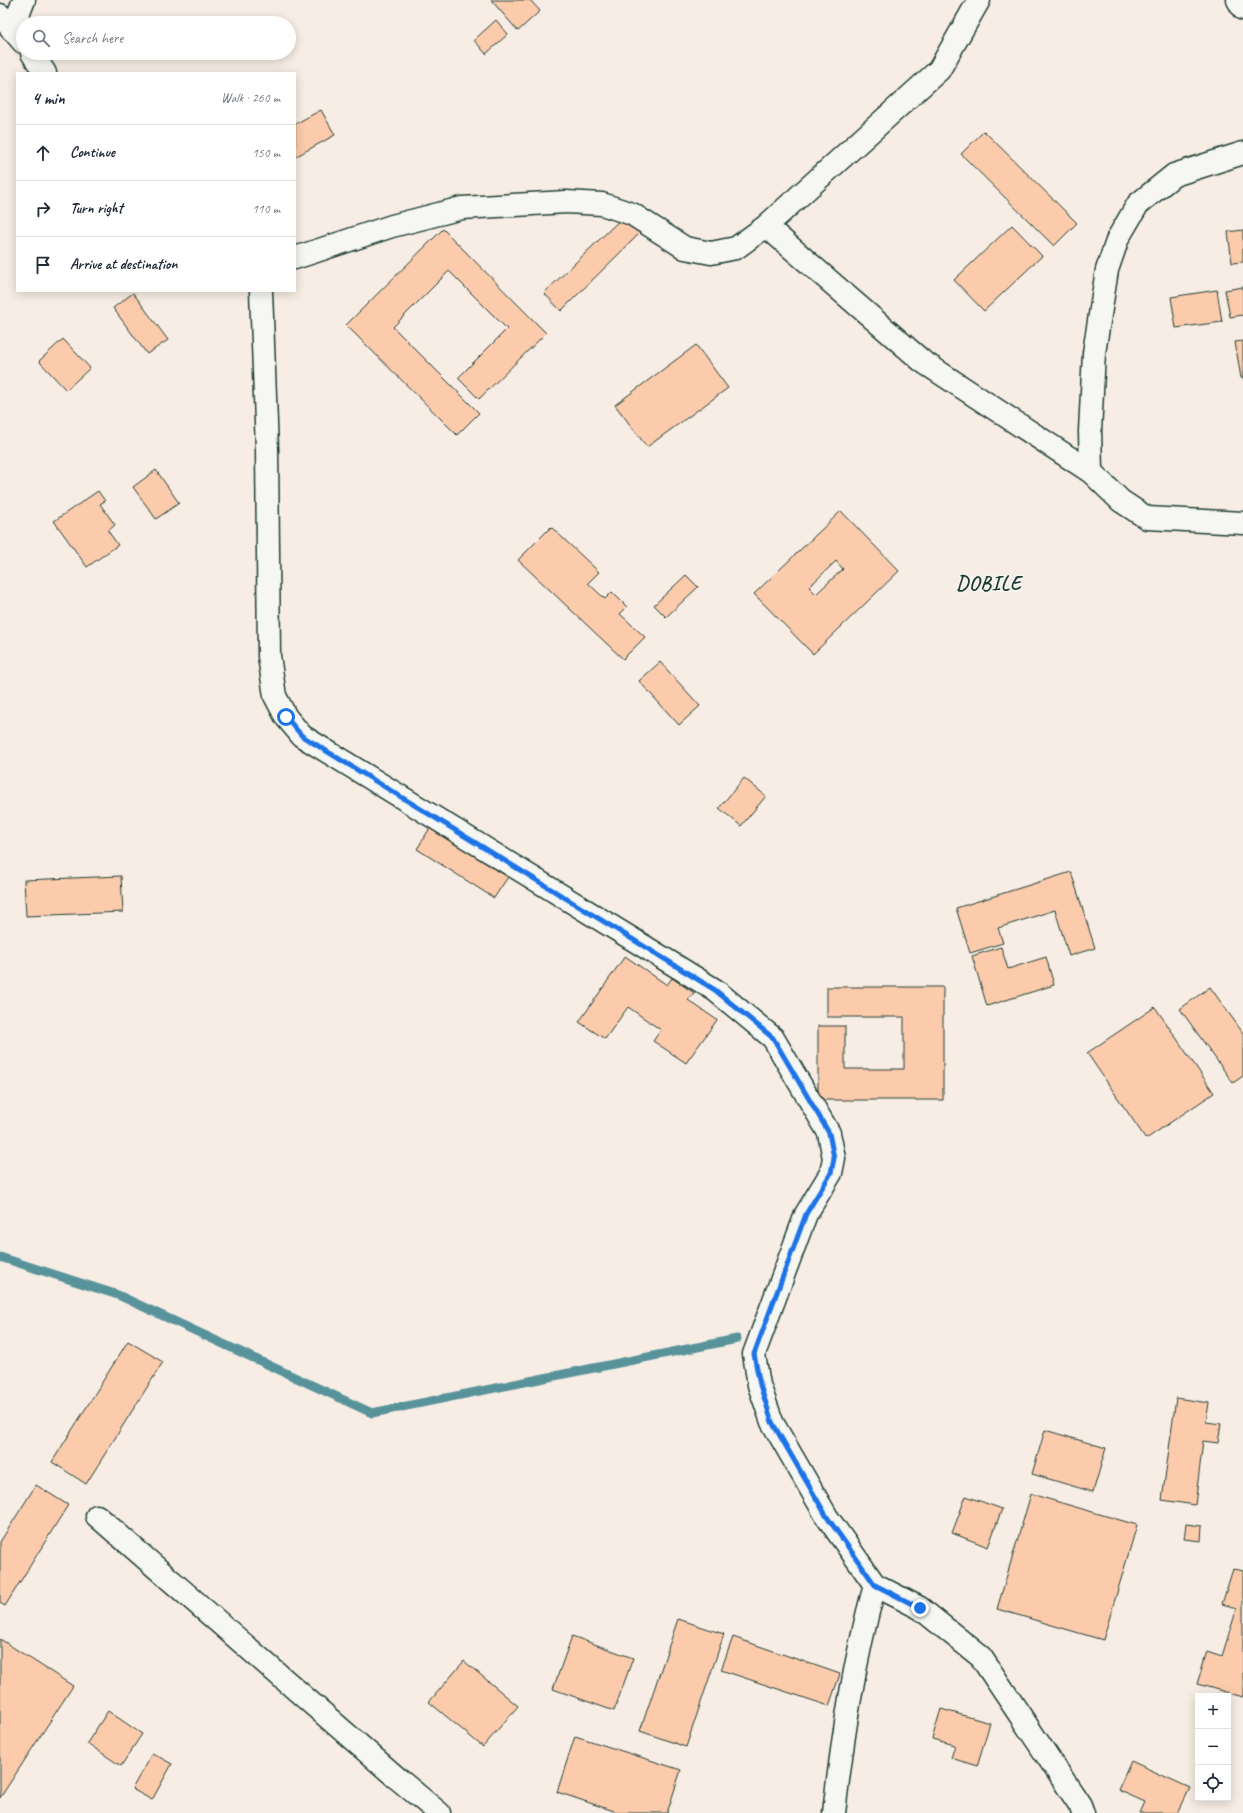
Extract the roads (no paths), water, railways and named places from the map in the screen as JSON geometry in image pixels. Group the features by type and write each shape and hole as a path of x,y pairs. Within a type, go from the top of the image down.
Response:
{"street":[{"path":"9,30 24,0"},
{"path":"296,258 392,226 462,208 566,202 602,204 632,214 685,248 711,253 736,248 766,226 939,70 980,0"},
{"path":"1238,0 1243,9"},
{"path":"37,60 44,72"},
{"path":"1091,472 1090,431 1094,353 1107,270 1118,238 1138,204 1174,175 1243,153"},
{"path":"766,226 922,361 1091,472 1121,500 1147,518 1243,523"},
{"path":"261,292 267,449 269,656 275,696 286,717 302,736 715,990 773,1038 829,1133 834,1158 831,1173 806,1214 754,1354 760,1385 772,1422 827,1517 875,1585 920,1608 981,1656 1080,1805 1083,1813"},
{"path":"97,1516 396,1778 439,1813"},
{"path":"834,1813 845,1721 863,1629 875,1585"}],"waterway":[{"path":"0,1257 118,1295 372,1413 737,1339"}],"district":[{"name":"DOBILE","path":"989,583"}]}
